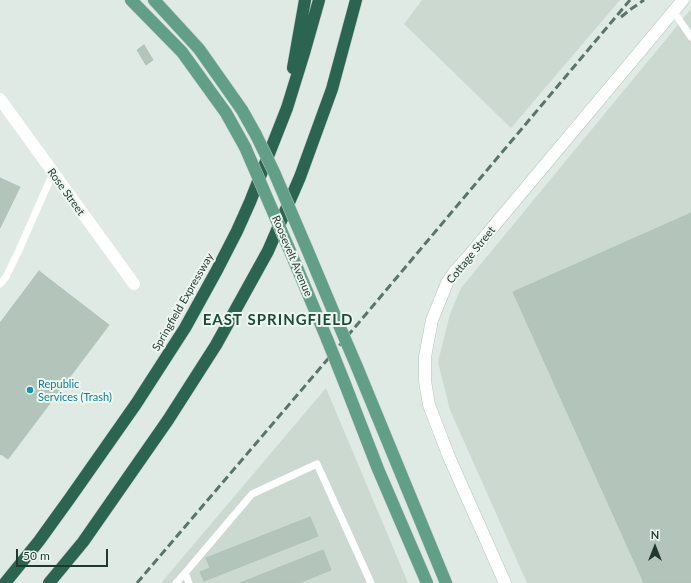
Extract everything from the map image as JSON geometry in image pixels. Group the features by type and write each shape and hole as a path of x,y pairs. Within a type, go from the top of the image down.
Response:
{"highway":[{"path":"287,108 305,0"},
{"name":"Springfield Expressway","path":"5,583 39,540 103,453 161,366 188,322 237,231 287,108 319,0"},
{"path":"50,583 83,542 168,420 216,345 264,257 297,184 332,89 356,0"}],"main road":[{"name":"Roosevelt Avenue","path":"131,0 182,52 226,113 245,147 327,339 378,469 427,583"},
{"name":"Roosevelt Avenue","path":"154,0 199,49 242,110 256,135 274,172 307,249 446,583"},
{"name":"Cottage Street","path":"505,583 449,457 429,405 425,381 425,357 432,320 447,283 455,271 683,0"},
{"name":"Rose Street","path":"0,99 134,284"}],"lane":[{"path":"674,12 691,37"},
{"path":"0,284 6,276 53,173"},
{"path":"176,583 252,494 316,464 371,583"},
{"path":"185,573 190,583"}],"shaded area":[{"path":"422,0 620,0 511,128 404,24"},
{"path":"691,9 691,583 527,583 450,410 438,362 450,314 461,288"},
{"path":"326,388 408,583 161,583"}],"building":[{"path":"144,45 153,60 146,65 137,50"},
{"path":"0,178 20,187 0,228"},
{"path":"691,213 691,583 644,583 513,292"},
{"name":"Republic Services (Trash)","path":"39,271 109,325 8,459 1,454 0,455 0,323"},
{"path":"310,517 318,536 204,581 200,572 210,568 206,558"},
{"path":"323,550 331,570 299,583 240,583"}],"railway":[{"path":"137,583 356,326 630,0"},
{"path":"621,17 644,0"}],"place":[{"name":"Republic Services (Trash)","path":"30,390"}],"district":[{"name":"EAST SPRINGFIELD","path":"278,320"}]}
